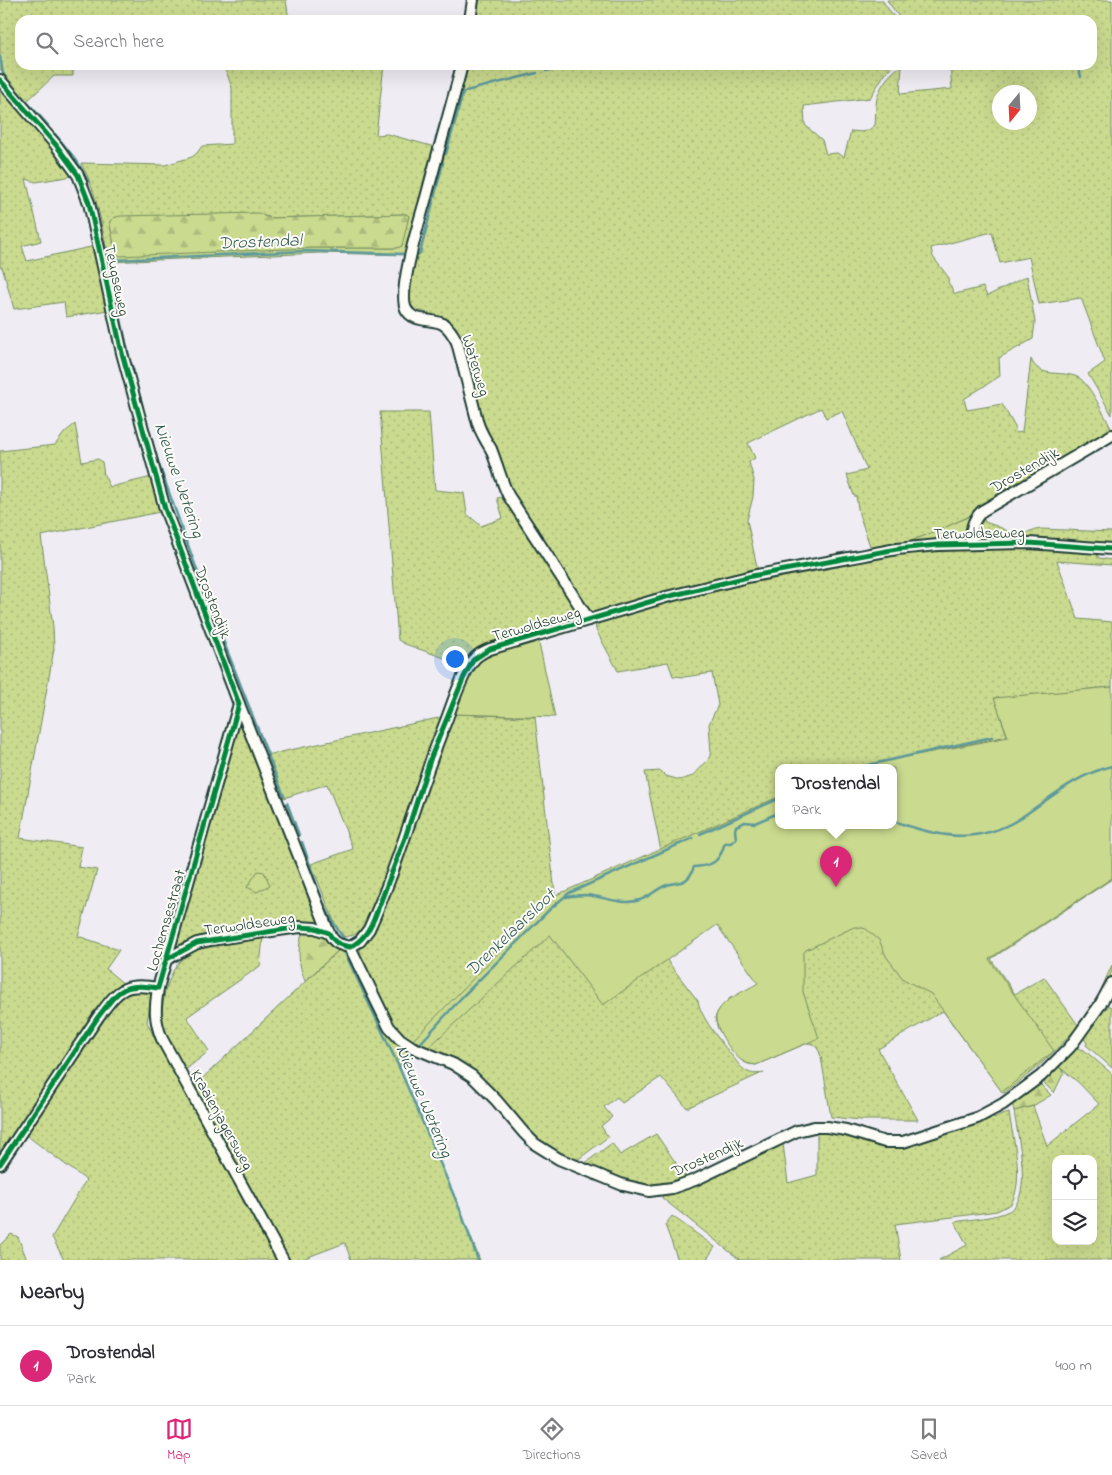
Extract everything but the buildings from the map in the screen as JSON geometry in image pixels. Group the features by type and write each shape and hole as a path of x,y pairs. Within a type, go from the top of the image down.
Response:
{"street":[{"path":"471,15 473,0"},
{"name":"Waterweg","path":"461,70 411,253 404,291 406,308 410,315 436,321 445,325 452,333 457,342 478,424 491,449 505,488 589,620"},
{"name":"Teugseweg","path":"0,80 56,145 78,174 88,203 122,353 165,509"},
{"name":"Drostendijk","path":"970,544 972,526 976,517 982,511 1112,436"},
{"name":"Drostendijk","path":"165,509 329,933"},
{"name":"Terwoldseweg","path":"167,959 197,943 300,927 315,928 329,933 334,942 346,947 356,944 363,938 374,919 405,838 431,757 464,677 473,660 490,649 666,597 752,576 897,549 938,545 1029,543 1112,549"},
{"name":"Lochemsestraat","path":"0,1164 115,994 121,990 141,985 158,988 239,704"},
{"name":"Drostendijk","path":"346,947 390,1027 400,1039 412,1047 453,1064 472,1076 496,1100 524,1133 547,1152 559,1159 623,1185 649,1191 672,1188 695,1180 797,1131 814,1127 846,1130 885,1142 902,1142 978,1118 1003,1104 1041,1076 1070,1047 1100,1005 1112,983"},
{"name":"Kraaienjagersweg","path":"158,988 155,1009 156,1026 283,1260"}],"green space":[{"path":"0,0 286,0 288,15 15,15 15,70 73,70 73,76 54,76 27,101 0,69"},
{"path":"476,0 882,0 892,15 474,15"},
{"path":"887,0 1112,0 1112,415 1088,374 1105,362 1081,298 1039,304 1029,257 1000,263 992,232 931,248 933,257 949,278 948,282 955,294 983,287 987,296 1027,276 1035,322 1033,339 999,358 1000,376 964,399 967,410 1002,404 1015,427 1016,433 1022,432 1031,359 1040,370 1073,375 1083,381 1097,401 1112,433 972,515 906,543 871,549 859,514 856,496 854,496 847,475 867,470 842,411 826,418 821,408 748,443 755,458 749,462 754,480 753,497 747,520 758,572 592,615 510,490 489,440 478,403 445,321 422,311 414,311 410,306 408,293 414,258 419,255 460,95 463,70 888,70 870,98 804,106 805,125 822,140 826,154 837,153 844,157 851,131 864,131 875,125 876,105 881,87 888,77 896,70 902,70 900,94 952,89 950,70 1097,70 1097,15 898,15"},
{"path":"226,70 383,70 376,135 387,134 435,147 408,255 320,253 109,262 92,186 81,163 165,165 192,157 202,146 232,144 232,88","holes":["406,214 409,216 397,248 311,248 116,254 110,221"]},
{"path":"0,82 61,155 73,176 36,182 26,179 41,241 22,246 27,261 95,246 108,310 66,317 64,302 14,309 2,267 0,267"},
{"path":"259,213 272,218 406,214 409,216 402,246 397,248 311,248 120,256 116,254 110,225 110,221 113,218 120,216"},
{"path":"380,412 429,412 435,490 464,493 467,514 481,526 503,518 497,498 506,496 584,618 464,665 398,640"},
{"path":"75,424 82,462 98,459 102,462 104,475 110,487 152,477 160,512 41,536 53,627 54,649 20,838 82,847 78,867 97,870 78,936 119,950 106,969 125,985 0,1159 0,451 55,445 65,432"},
{"path":"972,515 965,537 906,543 944,528"},
{"path":"984,519 985,522 1006,530 1016,539 1030,531 1041,529 1112,532 1112,545 986,539 978,531"},
{"path":"1035,547 1095,551 1099,558 1112,560 1112,565 1057,561 1078,619 1112,622 1112,687 995,699 1007,736 875,764 775,764 775,800 661,851 645,772 661,771 666,776 680,780 693,776 708,760 711,753 709,724 718,705 712,673 684,677 673,676 668,662 618,671 596,630 595,621 699,592 868,557 940,551"},
{"path":"538,638 555,717 453,714 471,668 484,656"},
{"path":"1112,687 1112,878 989,959 1054,1051 1002,1092 931,994 903,979 886,956 879,940 866,929 859,927 854,927 806,950 803,954 803,992 819,1038 756,1065 748,1064 737,1057 723,1038 717,1024 717,1013 724,1003 758,983 717,925 603,1005 550,935 428,1048 412,1041 554,896 775,798 775,829 897,829 897,764 870,764 1008,737 994,698"},
{"path":"240,712 320,922 318,925 178,950 174,948"},
{"path":"453,714 535,717 555,894 559,897 1112,854 1112,879 991,959 1015,994 1044,977 1078,1025 1063,1043 1029,1074 1003,1093 943,1011 878,1049 918,1120 861,1120 831,1117 821,1057 815,1045 805,1044 756,1065 748,1064 741,1060 718,1029 715,1018 718,1011 730,998 772,989 723,915 680,950 679,948 659,950 698,1001 709,1026 740,1066 751,1073 764,1072 687,1108 661,1077 622,1103 617,1097 604,1107 612,1117 601,1126 608,1137 576,1161 547,1147 538,1139 482,1077 459,1061 409,1039 395,1028 359,956"},
{"path":"443,717 372,912 361,930 354,935 345,937 336,926 311,864 353,849 327,784 284,798 267,755"},
{"path":"258,871 264,872 270,885 257,892 247,887"},
{"path":"303,931 319,935 340,949 305,981 299,956"},
{"path":"263,937 260,966 187,1017 209,1051 184,1071 167,1037 161,1017 165,991 173,971 179,962 191,951"},
{"path":"340,949 352,963 380,1022 395,1039 412,1053 399,1066 480,1260 351,1260 345,1243 300,1260 290,1260 193,1087"},
{"path":"1112,965 1108,982 1093,1007 1078,1025 1099,994"},
{"path":"150,991 151,999 147,1022 154,1037 276,1260 64,1260 52,1237 86,1180 26,1135 117,1001 129,994"},
{"path":"1104,1004 1112,1007 1112,1068 1086,1045 1087,1043 1082,1036"},
{"path":"1072,1048 1083,1049 1112,1074 1112,1260 939,1260 967,1245 955,1222 990,1217 1009,1211 1017,1204 1021,1193 1022,1165 1014,1111 1033,1106 1047,1146 1099,1104 1079,1083 1057,1065"},
{"path":"1057,1065 1064,1072 1054,1093 1045,1084 1043,1078"},
{"path":"1036,1083 1041,1085 1051,1095 1033,1106 1014,1111 1012,1102"},
{"path":"1009,1113 1018,1171 1015,1194 1011,1204 997,1211 895,1224 901,1260 740,1260 662,1198 663,1194 686,1188 783,1144 788,1183 817,1175 817,1133 835,1134 872,1143 929,1138"},
{"path":"656,1134 687,1179 660,1186 650,1186 621,1179 584,1164 612,1143 620,1155"},
{"path":"672,1216 715,1247 706,1260 678,1260 665,1225"},
{"path":"11,1234 18,1237 27,1260 0,1260 0,1245"}],"waterway":[{"name":"Nieuwe Wetering","path":"0,57 3,73 7,80 48,125"},
{"name":"Drostendal","path":"546,71 551,70"},
{"name":"Drostendal","path":"1079,70 1081,77"},
{"name":"Drostendal","path":"446,154 463,93 537,73"},
{"name":"Nieuwe Wetering","path":"55,134 77,161 88,181"},
{"name":"Drostendal","path":"415,256 420,253 443,163"},
{"name":"Nieuwe Wetering","path":"105,246 129,356"},
{"name":"Drostendal","path":"115,260 304,251 405,254"},
{"name":"Nieuwe Wetering","path":"131,363 134,372"},
{"name":"Nieuwe Wetering","path":"135,380 143,407"},
{"name":"Nieuwe Wetering","path":"145,415 158,462 211,609"},
{"name":"Nieuwe Wetering","path":"215,618 221,635"},
{"name":"Nieuwe Wetering","path":"223,640 284,796"},
{"name":"Drenkelaarsloot","path":"873,764 992,737"},
{"path":"897,822 926,831 957,836 988,833 1019,819 1074,782 1098,770 1112,766"},
{"name":"Drenkelaarsloot","path":"700,834 775,800"},
{"name":"Nieuwe Wetering","path":"287,803 299,835"},
{"path":"566,897 585,895 626,902 644,899 663,886 687,879 694,867 715,861 721,854 725,843 731,843 736,839 736,826 745,822 755,823 775,814"},
{"name":"Drenkelaarsloot","path":"418,1046 462,997 550,909 569,893 693,838"},
{"name":"Nieuwe Wetering","path":"302,842 325,905 345,940"},
{"name":"Nieuwe Wetering","path":"345,953 399,1067 461,1212 478,1260"},
{"name":"Drenkelaarsloot","path":"399,1067 411,1054"}],"cycle path":[{"path":"0,80 56,145 78,175 89,203 122,353 165,509 239,704 158,988 146,986 129,987 122,990 111,1000 0,1164"},
{"path":"167,959 197,943 300,927 315,928 329,933 337,943 350,947 361,939 374,919 405,838 431,757 464,677 473,660 490,649 666,597 752,576 897,549 938,545 1029,543 1112,549"}],"place":[{"name":"Drostendal","path":"836,887"}]}
